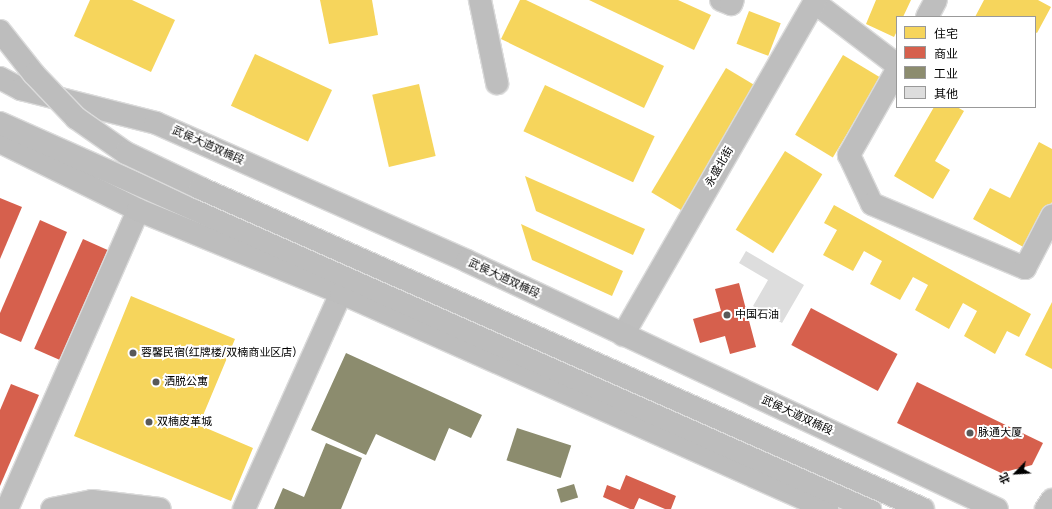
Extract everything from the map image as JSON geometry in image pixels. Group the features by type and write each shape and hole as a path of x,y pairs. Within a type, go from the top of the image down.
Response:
{"main road":[{"path":"0,31 34,74 76,118 126,153 200,188 923,509"},
{"name":"武侯大道双楠段","path":"0,78 21,89 156,123 467,261 996,509"},
{"path":"0,123 870,509"},
{"path":"0,142 138,210 341,293 827,509"}],"street":[{"path":"480,0 497,83"},
{"path":"721,0 731,4 733,0"},
{"path":"928,16 936,0"},
{"path":"815,1 896,64"},
{"name":"永盛北街","path":"623,335 815,1"},
{"path":"896,72 849,155 872,204 1025,268 1052,216"},
{"path":"7,509 138,210"},
{"path":"244,509 341,293"},
{"path":"1046,509 1052,500"},
{"path":"52,509 92,501 160,509"}],"building: 住宅":[{"path":"90,0 132,0 175,20 151,72 74,36"},
{"path":"320,0 372,0 378,35 329,44"},
{"path":"520,0 526,0 664,66 644,108 501,39"},
{"path":"589,0 678,0 711,15 694,50"},
{"path":"876,0 911,0 903,16 896,16 896,33 894,37 866,24"},
{"path":"984,0 1038,0 1051,7 1037,33 1036,16 976,16"},
{"path":"749,11 781,23 768,56 736,44"},
{"path":"255,54 332,90 308,142 231,106"},
{"path":"843,55 881,78 833,157 795,135"},
{"path":"726,68 756,86 681,210 651,192"},
{"path":"419,84 436,156 389,167 372,95"},
{"path":"545,85 655,136 633,182 523,131"},
{"path":"933,108 959,108 964,111 935,161 950,170 933,199 894,176"},
{"path":"1039,142 1052,149 1052,202 1027,249 973,219 990,188 1010,198"},
{"path":"785,151 822,174 773,253 736,230"},
{"path":"525,176 645,229 633,255 536,211"},
{"path":"834,205 1031,314 1019,337 1007,331 995,354 964,336 977,311 963,303 949,329 915,310 928,285 913,277 900,300 870,284 882,261 864,251 853,271 823,255 837,230 824,223"},
{"path":"521,224 623,271 612,296 532,260"},
{"name":"洒脱公寓","path":"131,296 235,339 199,425 253,448 231,501 74,436"},
{"path":"1052,302 1052,369 1025,355"}],"building: 商业":[{"path":"0,198 22,207 0,259"},
{"path":"40,220 67,232 21,342 0,333 0,313"},
{"path":"83,239 110,251 62,361 34,349"},
{"name":"中国石油","path":"739,283 756,347 730,354 725,336 700,343 693,319 721,311 715,289"},
{"path":"811,308 898,354 878,391 791,345"},
{"name":"脉通大厦","path":"917,382 1043,443 1032,465 1001,473 897,423"},
{"path":"11,384 39,395 0,486 0,410"},
{"path":"626,475 676,496 671,509 665,509 639,498 634,509 630,509 603,497 607,485 620,490"}],"building: 工业":[{"path":"346,353 482,415 471,438 449,428 435,461 376,434 366,455 311,430"},
{"path":"517,428 571,446 561,478 506,460"},
{"path":"326,443 362,458 341,509 274,509 283,488 304,497"},
{"path":"574,484 578,497 561,503 557,489"}],"building: 其他":[{"path":"746,251 804,285 782,323 753,306 768,280 739,263"}],"place":[{"name":"中国石油","path":"727,315"},
{"name":"蓉馨民宿(红牌楼/双楠商业区店)","path":"133,353"},
{"name":"洒脱公寓","path":"156,382"},
{"name":"双楠皮革城","path":"149,422"},
{"name":"脉通大厦","path":"970,433"}]}
